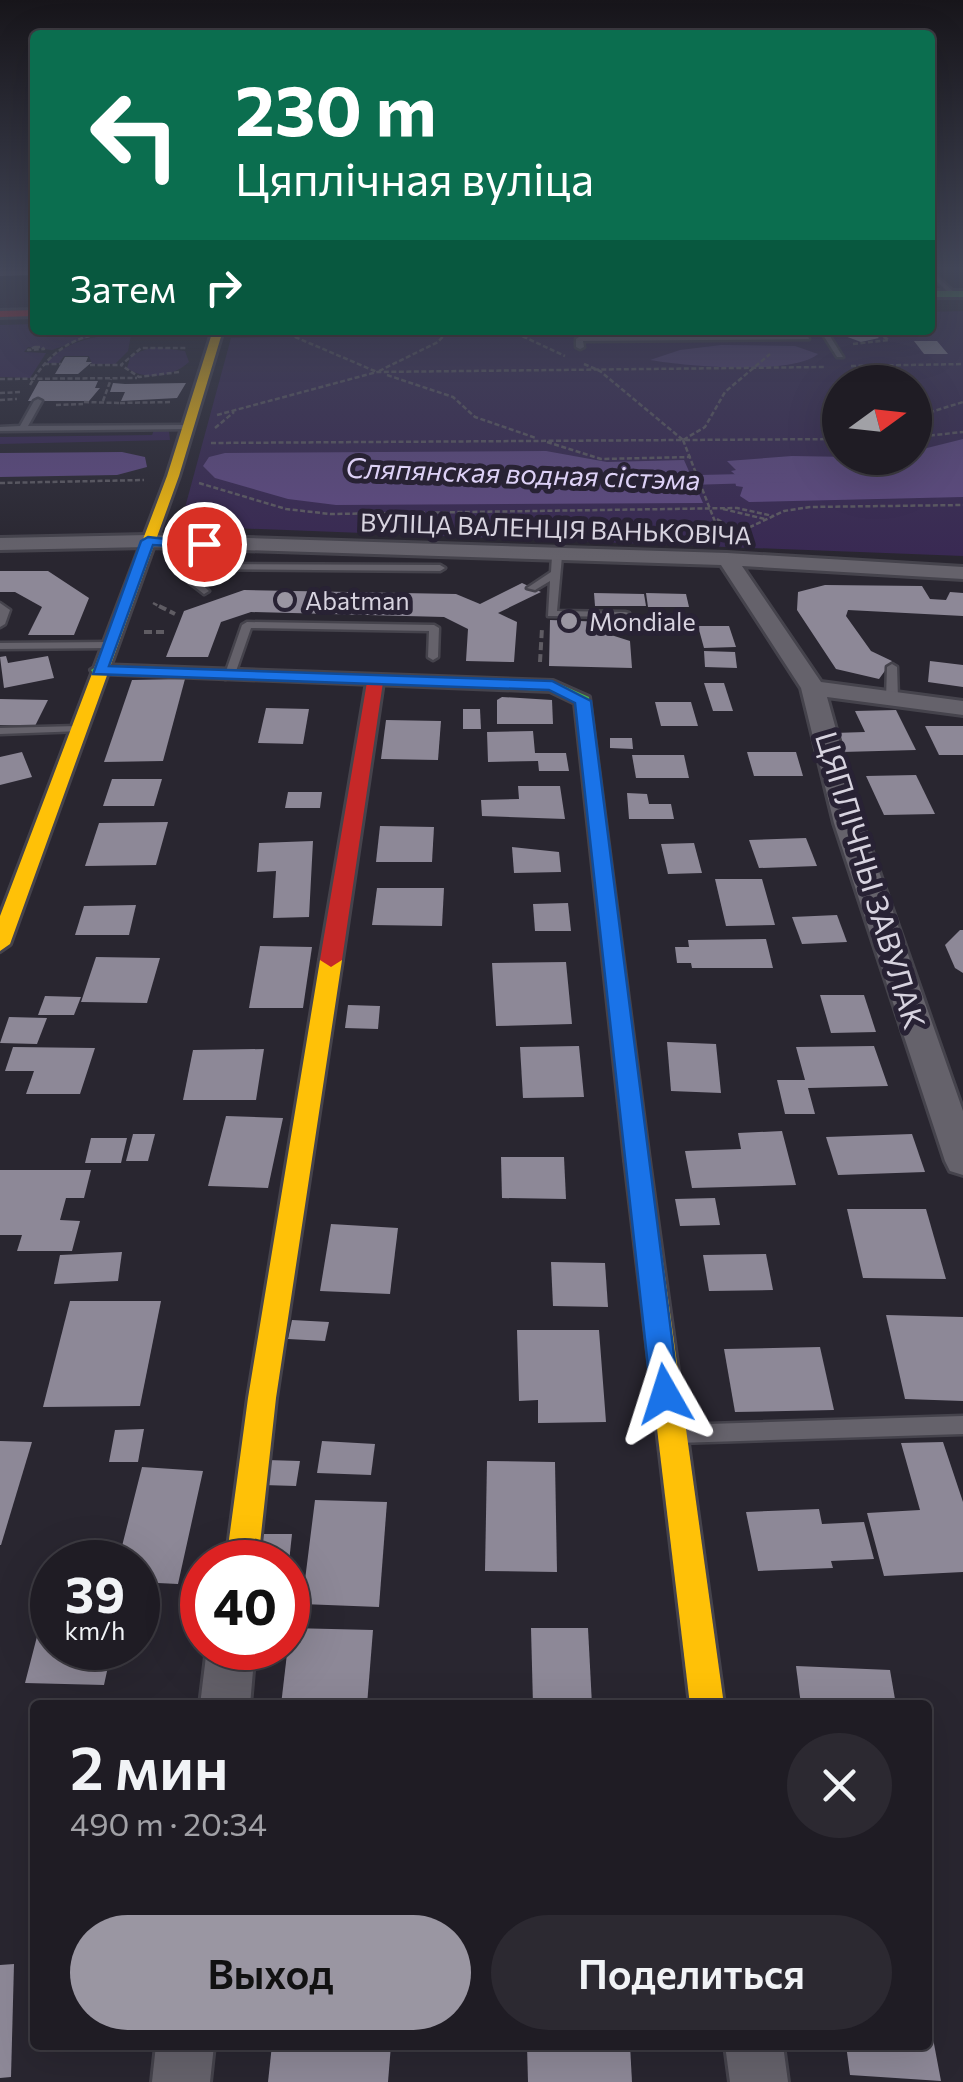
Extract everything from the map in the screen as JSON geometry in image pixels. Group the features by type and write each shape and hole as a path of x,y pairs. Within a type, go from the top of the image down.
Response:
{"street":[{"path":"0,944 99,670 189,440 209,363"},
{"name":"ВУЛІЦА ВАЛЕНЦІЯ ВАНЬКОВІЧА","path":"0,544 148,541 322,557 556,564 724,550 963,572"},
{"name":"ЦЯПЛІЧНЫ ЗАВУЛАК","path":"724,550 814,688 848,823 963,1161"},
{"path":"99,670 538,685 567,690 588,710 670,1434 706,1700"},
{"path":"245,1540 262,1398 375,682"},
{"path":"814,688 963,708"},
{"path":"225,1700 229,1670"},
{"path":"181,2082 184,2050"},
{"path":"755,2050 759,2082"}],"lane":[{"path":"23,429 42,403"},
{"path":"1,430 189,440"},
{"path":"204,592 191,580 198,566 322,557 440,568"},
{"path":"532,588 556,564"},
{"path":"556,564 552,614 626,615"},
{"path":"0,606 5,610 0,624"},
{"path":"229,677 247,625 434,628 432,657"},
{"path":"0,646 109,645"},
{"path":"892,668 892,698"},
{"path":"0,730 78,729"},
{"path":"670,1434 963,1426"}],"path":[{"path":"356,363 453,398 475,417 602,459 692,458"},
{"path":"236,410 376,372 394,363"},
{"path":"583,363 600,371 683,440 724,550"},
{"path":"1,430 44,364 61,364"},
{"path":"907,365 963,364"},
{"path":"90,365 121,365 140,377"},
{"path":"376,372 822,366"},
{"path":"683,440 699,433 715,417 720,399 757,368"},
{"path":"0,379 159,378 186,369"},
{"path":"100,405 111,378"},
{"path":"0,393 25,392"},
{"path":"0,400 21,400"},
{"path":"42,403 174,402"},
{"path":"932,412 963,402"},
{"path":"932,435 963,432"},
{"path":"189,440 822,439"},
{"path":"0,483 172,478 286,508 330,514 710,506 773,516"},
{"path":"724,550 740,533 773,516 810,507 963,505"},
{"path":"720,508 766,520"},
{"path":"715,518 752,540"},
{"path":"146,600 175,614"},
{"path":"538,685 543,624"}],"shaded area":[{"path":"0,363 39,363 30,378 0,377"},
{"path":"128,363 187,363 159,376 142,375 127,368"},
{"path":"224,363 963,363 963,556 180,526"},
{"path":"678,363 794,363 762,367"},
{"path":"154,430 169,431 170,440 0,444 0,437 152,435"}],"water":[{"path":"963,439 963,497 749,502 740,496 743,487 736,486 735,481 740,479 727,461 822,456 822,475 932,475 932,447"},
{"path":"546,451 607,462 684,460 703,503 336,505 288,499 215,478 203,466 209,457 225,453"},
{"path":"122,452 145,457 147,467 117,475 0,477 0,453"}],"building":[{"path":"61,363 91,363 78,374 55,374"},
{"path":"39,381 98,381 95,388 100,388 89,401 28,401"},
{"path":"113,383 186,383 177,398 121,401 125,392 110,392"},
{"path":"0,571 48,571 89,598 74,635 28,635 42,607 15,592 0,592"},
{"path":"522,583 541,592 498,613 517,622 514,662 466,661 468,629 444,617 251,612 221,622 208,657 166,657 184,611 244,590 456,594 480,604"},
{"path":"825,585 922,586 930,599 946,600 950,592 963,593 963,616 848,610 846,616 871,651 892,661 879,679 836,669 797,610 798,592"},
{"path":"594,593 644,594 646,606 595,606"},
{"path":"646,593 686,594 689,607 648,607"},
{"path":"550,620 607,622 608,634 630,641 632,668 549,666"},
{"path":"698,626 729,626 736,647 704,648"},
{"path":"704,651 735,652 737,668 705,667"},
{"path":"6,656 8,663 48,656 54,678 4,688 0,657"},
{"path":"930,661 963,665 963,687 928,682"},
{"path":"185,679 163,761 104,762 132,680"},
{"path":"704,683 724,683 733,711 713,711"},
{"path":"0,699 48,700 35,726 0,725"},
{"path":"497,700 552,700 553,724 497,724"},
{"path":"655,702 691,702 698,726 661,726"},
{"path":"266,708 309,709 303,744 258,743"},
{"path":"463,709 480,709 481,729 463,729"},
{"path":"896,710 916,750 842,752 834,733 865,732 855,711"},
{"path":"386,720 441,721 438,760 381,759"},
{"path":"925,726 963,726 963,755 939,755"},
{"path":"533,731 535,753 566,753 569,771 539,771 538,761 488,762 487,732"},
{"path":"610,738 632,738 633,749 610,748"},
{"path":"22,752 32,777 0,785 0,757"},
{"path":"747,752 796,752 803,776 754,776"},
{"path":"632,755 684,755 689,778 636,778"},
{"path":"916,775 935,814 884,815 866,776"},
{"path":"112,779 162,779 154,806 103,806"},
{"path":"518,786 560,786 565,819 482,816 481,800 519,799"},
{"path":"288,792 322,792 320,808 285,808"},
{"path":"627,793 647,794 649,804 671,804 674,819 629,819"},
{"path":"168,822 156,865 85,866 99,823"},
{"path":"380,826 434,827 432,862 376,862"},
{"path":"806,838 817,866 759,868 749,840"},
{"path":"313,841 309,917 273,918 276,871 257,872 259,843"},
{"path":"694,843 702,873 668,874 661,844"},
{"path":"512,847 559,852 561,872 514,873"},
{"path":"715,879 762,879 775,925 726,926"},
{"path":"377,888 444,888 442,926 372,925"},
{"path":"568,903 571,931 535,931 533,904"},
{"path":"136,905 129,935 75,935 84,906"},
{"path":"837,915 847,942 802,944 792,917"},
{"path":"960,930 963,973 955,968 945,945"},
{"path":"766,939 773,968 692,968 691,963 677,963 675,947 689,947 688,940"},
{"path":"260,946 312,947 303,1008 249,1008"},
{"path":"96,957 160,958 147,1003 81,1002"},
{"path":"566,962 572,1024 496,1026 492,963"},
{"path":"820,995 864,995 876,1032 831,1033"},
{"path":"45,996 81,997 74,1015 38,1015"},
{"path":"348,1005 380,1006 378,1029 345,1028"},
{"path":"9,1017 47,1018 37,1044 0,1043"},
{"path":"667,1042 716,1044 721,1093 671,1091"},
{"path":"579,1046 584,1097 523,1098 520,1047"},
{"path":"874,1046 888,1086 808,1088 815,1114 785,1114 777,1080 805,1080 796,1047"},
{"path":"13,1047 95,1048 80,1094 26,1094 34,1071 5,1071"},
{"path":"264,1049 256,1100 183,1100 193,1050"},
{"path":"226,1116 283,1118 268,1188 208,1186"},
{"path":"782,1131 796,1185 692,1188 685,1151 741,1149 738,1133"},
{"path":"133,1134 155,1134 148,1161 126,1161"},
{"path":"912,1134 925,1172 838,1175 826,1137"},
{"path":"91,1138 127,1138 121,1163 85,1163"},
{"path":"501,1157 564,1157 566,1199 502,1198"},
{"path":"0,1170 91,1170 84,1198 66,1198 60,1220 80,1221 72,1251 17,1251 22,1235 0,1235"},
{"path":"715,1198 720,1225 680,1226 675,1199"},
{"path":"847,1209 926,1209 946,1279 863,1278"},
{"path":"331,1224 398,1228 390,1294 320,1291"},
{"path":"122,1252 118,1281 54,1284 60,1255"},
{"path":"766,1254 773,1290 709,1291 703,1255"},
{"path":"551,1262 605,1263 608,1307 553,1306"},
{"path":"70,1301 161,1301 140,1406 43,1407"},
{"path":"886,1315 963,1317 963,1401 905,1399"},
{"path":"292,1320 329,1322 325,1341 288,1339"},
{"path":"517,1330 599,1330 606,1422 538,1423 538,1400 519,1401"},
{"path":"820,1347 834,1410 735,1412 724,1349"},
{"path":"144,1429 138,1462 109,1462 115,1430"},
{"path":"0,1441 32,1442 1,1545 0,1545"},
{"path":"322,1441 375,1444 371,1475 317,1473"},
{"path":"943,1442 963,1502 963,1572 884,1576 867,1513 920,1510 901,1443"},
{"path":"267,1460 300,1461 296,1486 263,1485"},
{"path":"487,1461 555,1462 557,1572 485,1571"},
{"path":"142,1467 203,1471 188,1540 180,1540 178,1584 160,1583 160,1540 124,1540"},
{"path":"315,1500 387,1502 379,1607 310,1604 310,1540"},
{"path":"819,1509 822,1524 864,1522 874,1559 831,1561 833,1568 758,1571 746,1512"},
{"path":"256,1534 292,1534 291,1540 255,1540"},
{"path":"310,1628 373,1630 367,1700 282,1700 285,1670 310,1670"},
{"path":"531,1628 588,1628 592,1700 533,1700"},
{"path":"30,1664 30,1670 107,1670 104,1685 25,1683"},
{"path":"796,1666 890,1670 895,1700 800,1700"},
{"path":"14,1964 11,2077 0,2078 0,1965"},
{"path":"932,2033 941,2081 850,2075 847,2050 932,2050"},
{"path":"271,2050 391,2050 388,2082 268,2082"},
{"path":"527,2050 630,2050 632,2082 528,2082"}],"waterway":[{"name":"Сляпянская водная сістэма","path":"656,481 780,478"}],"traffic: fast":[{"path":"99,670 553,686 583,701 637,1160"}],"traffic: slow":[{"path":"0,944 173,476 208,363"},
{"path":"245,1540 262,1398 331,960"},
{"path":"637,1160 706,1700"}],"traffic: jam":[{"path":"331,960 375,682"}],"place":[{"name":"Abatman","path":"285,600"},
{"name":"Mondiale","path":"569,621"}],"route":[{"path":"204,544 148,541 99,670 552,686 578,695 588,710 665,1394"}]}
